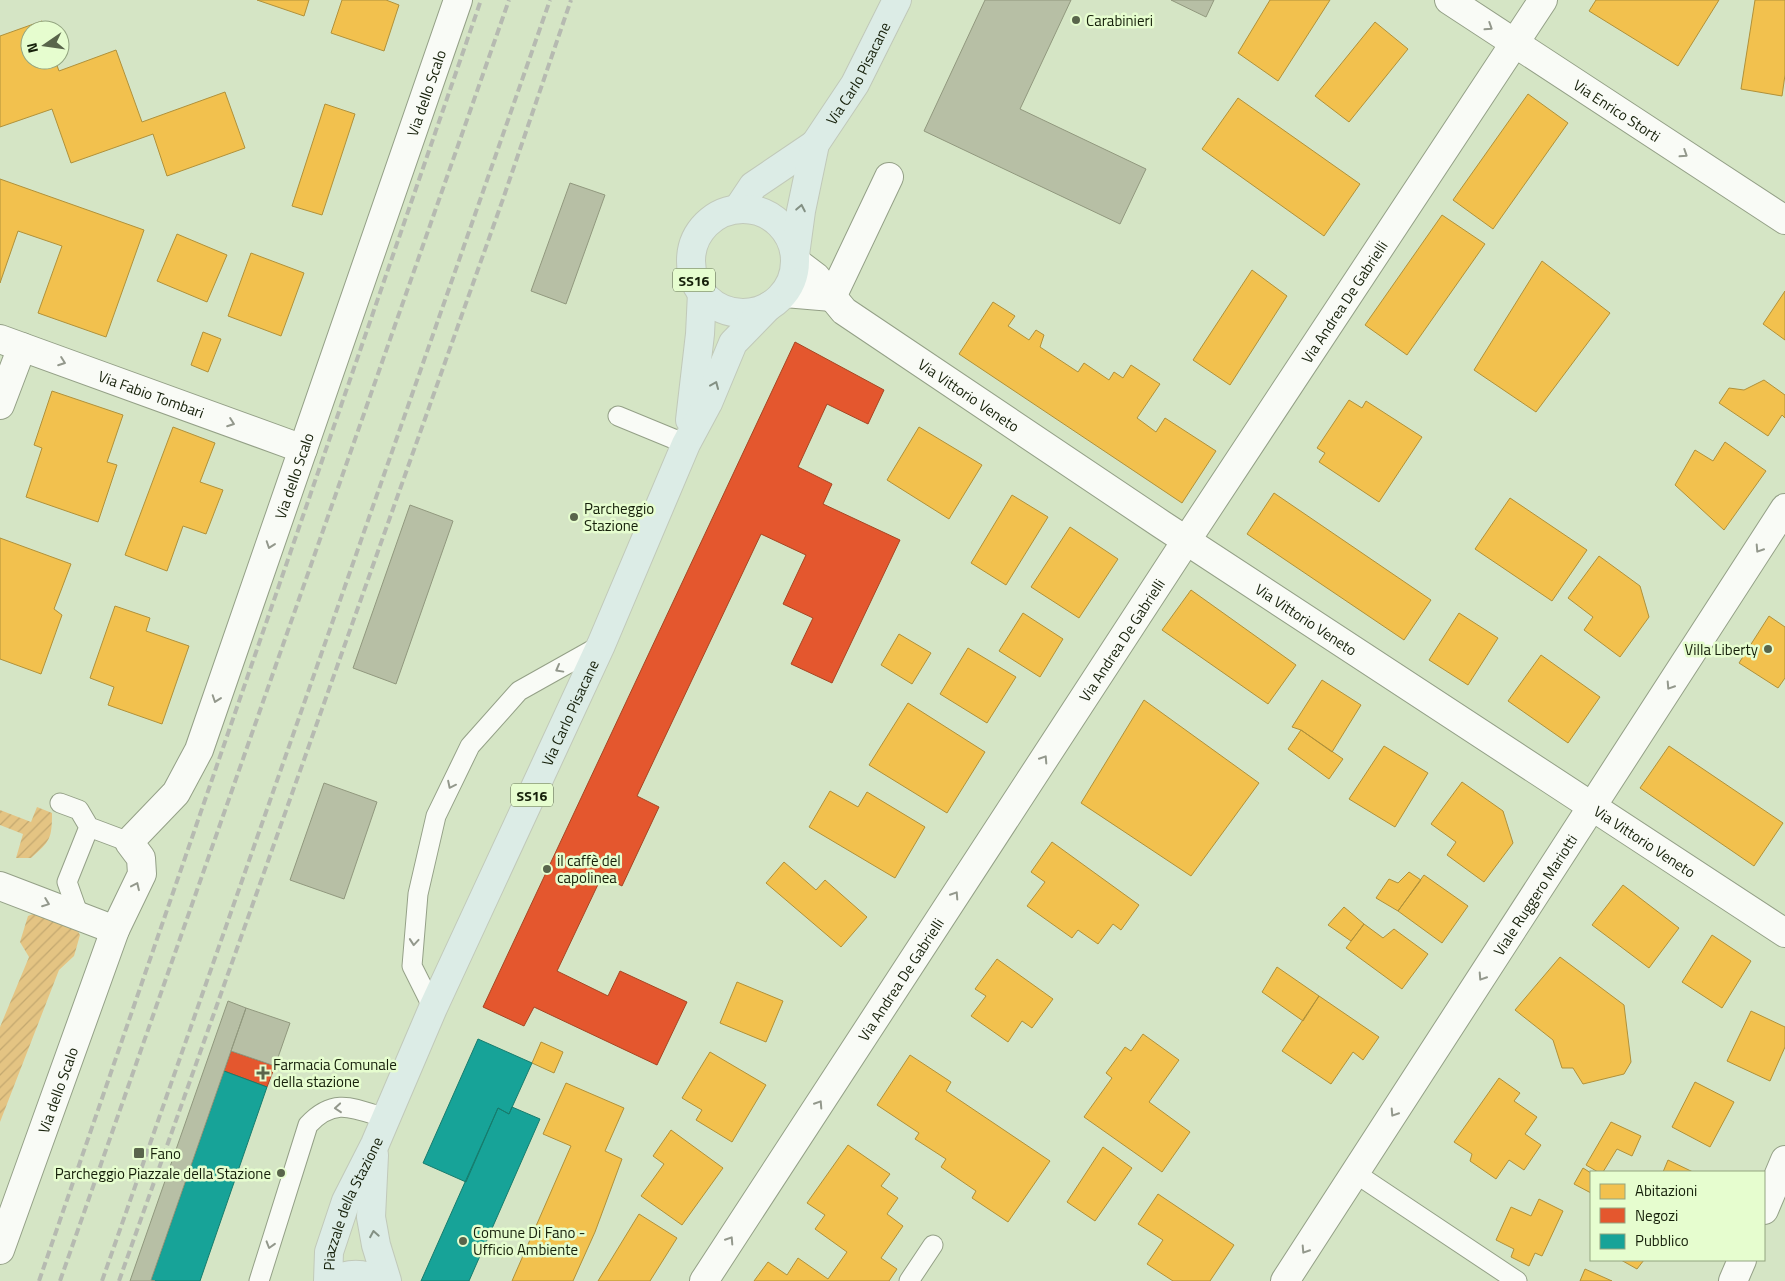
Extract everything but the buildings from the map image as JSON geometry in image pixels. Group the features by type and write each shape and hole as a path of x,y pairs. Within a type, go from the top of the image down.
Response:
{"main road":[{"name":"Via Carlo Pisacane","path":"375,1144 433,1008 601,644 686,444 708,403 733,343 789,285 795,258 800,211 815,144 855,84 892,1"},
{"name":"Via Carlo Pisacane","path":"777,299 755,312 740,313 726,310 713,304 694,281 691,266 696,237 705,225 717,216 739,207 753,186 815,144"},
{"path":"739,207 760,212 773,218 791,242 795,258"},
{"name":"Via Carlo Pisacane","path":"686,444 694,397 702,293"},
{"name":"Piazzale della Stazione","path":"328,1281 329,1252 343,1210 375,1144"},
{"name":"Piazzale della Stazione","path":"375,1144 371,1217 376,1245 387,1281"},
{"name":"Piazzale della Stazione","path":"333,1281 353,1274 367,1275 380,1281"}],"street":[{"name":"Via dello Scalo","path":"0,1250 115,930 142,874 141,858 129,842 176,793 199,750 458,0"},
{"name":"Via Enrico Storti","path":"1449,0 1785,220"},
{"name":"Via Andrea De Gabrielli","path":"704,1281 1186,541 1543,0"},
{"path":"777,299 832,298 889,177"},
{"name":"Via Vittorio Veneto","path":"795,258 816,277 844,310 1186,541 1591,808 1785,933"},
{"name":"Via Fabio Tombari","path":"11,343 302,449"},
{"path":"0,405 11,343"},
{"name":"Viale Ruggero Mariotti","path":"1285,1281 1785,508"},
{"path":"0,886 115,930"},
{"path":"1765,1208 1785,1160"},
{"path":"1733,1281 1742,1261"}],"lane":[{"path":"618,416 686,444"},
{"path":"433,1008 412,966 418,894 436,816 470,746 519,691 601,644"},
{"path":"60,803 79,810 89,827 129,842"},
{"path":"80,916 67,882 89,827"},
{"path":"259,1281 308,1125 325,1110 340,1107 385,1118"},
{"path":"1355,1173 1517,1281"},
{"path":"909,1281 933,1245"}],"shaded area":[{"path":"37,807 52,813 49,839 31,858 16,858 23,834 0,825 0,810 31,822"},
{"path":"42,910 71,919 80,935 74,956 59,970 0,1122 0,1027 29,957 20,942 28,916"}],"railway":[{"path":"39,1281 481,0"},
{"path":"60,1281 509,0"},
{"path":"102,1281 550,0"},
{"path":"119,1281 503,199 571,0"}],"place":[{"name":"Carabinieri","path":"1076,20"},
{"name":"Parcheggio Stazione","path":"574,517"},
{"name":"Villa Liberty","path":"1768,649"},
{"name":"il caffè del capolinea","path":"547,869"},
{"name":"Farmacia Comunale della stazione","path":"263,1073"},
{"name":"Fano","path":"139,1153"},
{"name":"Parcheggio Piazzale della Stazione","path":"281,1173"},
{"name":"Comune Di Fano - Ufficio Ambiente","path":"463,1241"}]}
